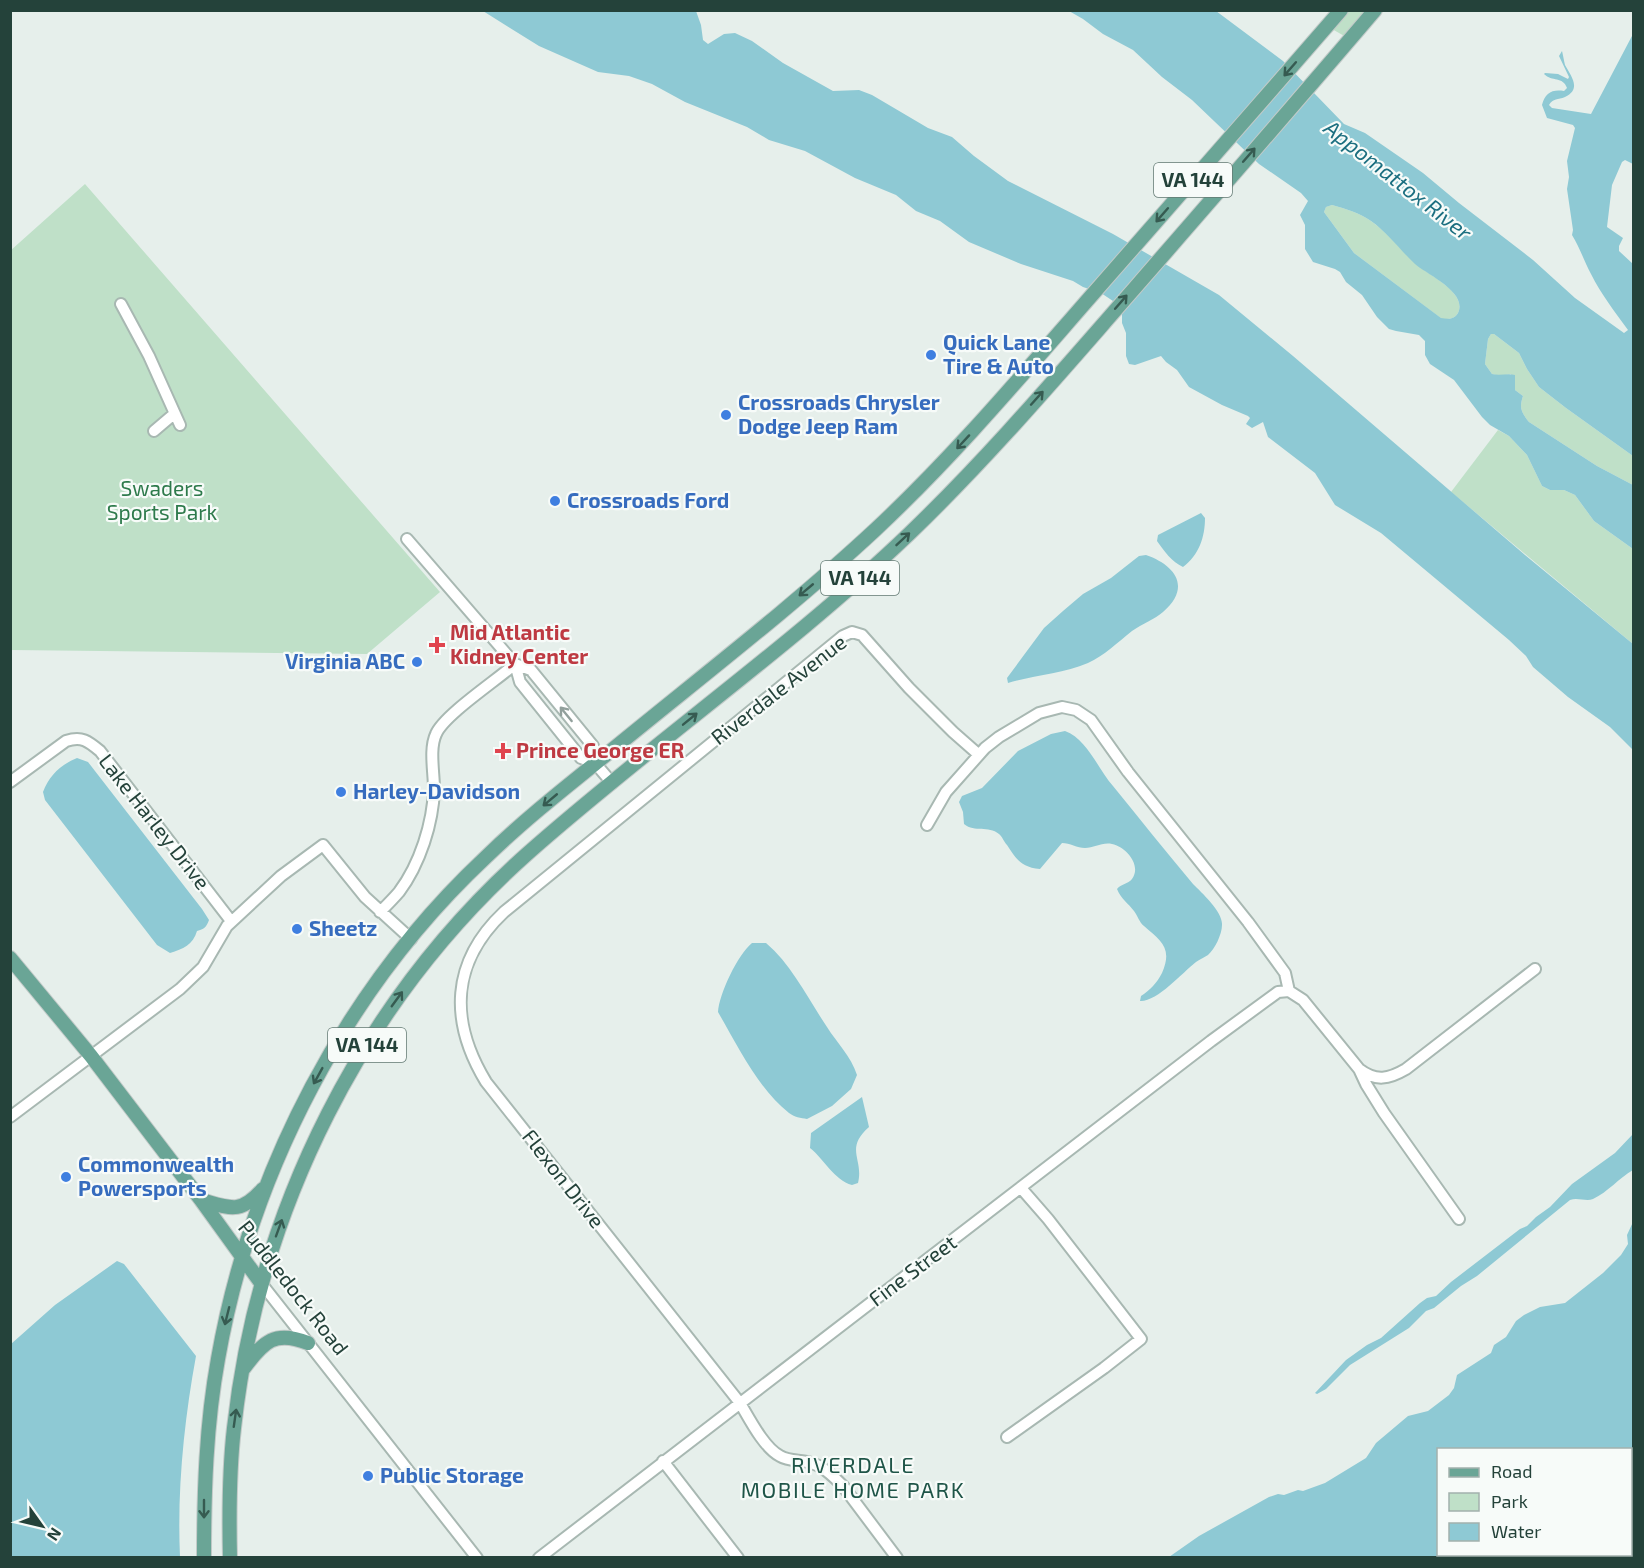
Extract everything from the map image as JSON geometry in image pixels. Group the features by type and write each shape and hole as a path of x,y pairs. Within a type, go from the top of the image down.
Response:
{"main road":[{"name":"VA 144","path":"204,1557 204,1499 209,1422 225,1323 242,1259 268,1183 287,1137 321,1071 373,988 411,939 482,860 874,531 961,444 1341,10"},
{"name":"VA 144","path":"230,1557 230,1481 234,1431 243,1369 261,1283 286,1209 322,1124 353,1067 390,1010 443,940 499,880 570,817 844,592 904,538 972,470 1375,10"},
{"name":"Puddledock Road","path":"10,958 91,1056 261,1283"},
{"path":"201,1200 237,1209 254,1199 268,1183"},
{"path":"243,1369 255,1353 271,1340 288,1337 308,1343"}],"street":[{"path":"122,304 149,356 180,425"},
{"path":"154,431 174,414"},
{"path":"407,539 515,663 531,670 593,746 596,763 612,783"},
{"name":"Riverdale Avenue","path":"487,931 504,912 826,649 849,633 862,634 871,642 909,688 978,754"},
{"path":"515,663 520,682 576,752 581,758 596,763"},
{"path":"380,912 399,892 424,840 433,811 433,743 436,732 450,717 515,663"},
{"path":"927,825 946,792 978,754 999,736 1050,709 1068,707 1084,714 1248,922 1285,973 1288,991 1303,1000 1359,1069 1384,1113 1459,1220"},
{"name":"Lake Harley Drive","path":"10,782 66,741 76,738 88,740 100,751 231,921"},
{"path":"10,1117 180,989 203,967 226,926 281,876 322,845 365,897 411,939"},
{"name":"Flexon Drive","path":"487,931 470,958 462,985 461,1018 464,1035 475,1063 486,1082 740,1403 772,1451 786,1459 808,1462 821,1467 838,1480 897,1557"},
{"path":"1359,1069 1377,1078 1400,1073 1535,969"},
{"name":"Fine Street","path":"539,1557 1251,1011 1278,992 1288,991"},
{"path":"1007,1437 1104,1368 1140,1339 1048,1219 1021,1188"},
{"name":"Puddledock Road","path":"261,1283 477,1557"},
{"path":"663,1461 738,1557"}],"green space":[{"path":"1348,11 1370,11 1346,37 1332,29"},
{"name":"Swaders Sports Park","path":"85,184 440,592 367,654 11,650 10,251"},
{"path":"1332,205 1358,213 1371,221 1415,263 1452,291 1459,305 1455,317 1442,319 1354,253 1324,212 1326,207"},
{"path":"1491,334 1519,353 1539,387 1633,456 1633,485 1597,466 1529,422 1522,410 1523,396 1515,390 1511,374 1500,376 1492,374 1485,364 1488,339"},
{"path":"1498,430 1509,436 1527,455 1542,486 1550,490 1564,490 1575,495 1594,521 1633,549 1633,644 1451,492"}],"water":[{"path":"483,11 696,11 703,40 708,44 724,34 735,33 833,91 859,90 872,95 928,128 952,137 1008,181 1113,234 1219,295 1633,644 1633,750 1610,727 1568,697 1533,667 1526,656 1509,640 1381,533 1335,505 1315,473 1268,437 1263,422 1252,428 1246,424 1250,418 1248,416 1189,387 1177,370 1161,356 1135,365 1129,364 1126,356 1126,333 1122,323 1122,307 1101,293 969,242 940,221 916,211 896,195 855,178 805,151 769,140 747,127 685,102 652,84 629,76 598,72 539,46"},
{"name":"Appomattox River","path":"1069,11 1216,11 1283,61 1344,124 1365,133 1423,173 1533,260 1575,298 1624,333 1628,330 1599,289 1572,235 1567,189 1569,177 1567,161 1575,128 1573,125 1547,118 1542,105 1545,97 1550,93 1564,91 1567,88 1560,80 1544,74 1558,74 1568,79 1559,56 1562,51 1574,86 1570,94 1554,100 1549,105 1552,108 1591,114 1633,34 1633,164 1625,160 1622,162 1612,185 1607,227 1623,238 1619,251 1633,264 1633,456 1539,387 1519,353 1494,334 1491,334 1488,339 1485,364 1492,374 1515,375 1515,390 1523,396 1522,410 1529,422 1597,466 1633,485 1633,549 1594,521 1575,495 1564,490 1550,490 1542,486 1527,455 1509,436 1490,425 1482,417 1454,380 1430,364 1425,355 1425,341 1419,335 1389,329 1377,317 1362,295 1346,282 1340,272 1313,262 1305,249 1305,225 1300,215 1308,201 1301,193 1259,164 1192,100 1162,77 1133,50 1103,34","holes":["1332,205 1358,213 1371,221 1415,264 1452,291 1459,305 1455,317 1441,318 1354,253 1324,212 1326,207"]},
{"path":"1201,513 1205,518 1202,539 1193,557 1183,567 1162,549 1157,541 1158,535"},
{"path":"1146,555 1165,565 1176,578 1177,594 1163,612 1088,663 1069,670 1008,683 1007,678 1044,628 1083,594 1111,578 1139,556"},
{"path":"1065,731 1086,747 1108,779 1211,903 1221,920 1222,929 1211,952 1161,992 1147,1000 1140,1001 1141,996 1160,977 1165,964 1166,951 1160,941 1141,923 1117,889 1130,881 1135,874 1134,863 1127,853 1112,844 1085,848 1062,843 1040,869 1034,868 1017,859 995,831 968,827 964,824 959,802 962,796 982,788 1018,751 1051,734"},
{"path":"77,758 88,762 209,920 203,929 197,931 193,940 183,948 170,953 157,945 45,800 43,792 48,781 65,764"},
{"path":"752,943 766,943 784,961 848,1056 857,1075 851,1089 832,1106 807,1119 791,1114 758,1080 718,1012 730,975"},
{"path":"862,1097 869,1127 856,1148 859,1175 858,1183 852,1185 840,1179 810,1148 811,1133"},
{"path":"1633,1134 1633,1170 1593,1199 1570,1200 1477,1276 1434,1308 1426,1311 1409,1328 1350,1365 1326,1389 1315,1393 1346,1360 1381,1338 1420,1303 1436,1296 1451,1282 1527,1226 1550,1207 1572,1184 1615,1153"},
{"path":"1633,1222 1633,1557 1169,1557 1199,1536 1269,1497 1298,1490 1303,1491 1325,1483 1366,1458 1376,1443 1408,1416 1428,1411 1449,1395 1454,1388 1457,1375 1491,1353 1494,1345 1506,1337 1516,1321 1540,1307 1565,1303 1603,1273 1621,1255 1628,1244 1627,1235"},
{"path":"117,1261 124,1264 196,1356 182,1456 180,1557 11,1557 11,1344 55,1305"}],"place":[{"name":"Quick Lane Tire & Auto","path":"931,355"},
{"name":"Crossroads Chrysler Dodge Jeep Ram","path":"726,415"},
{"name":"Crossroads Ford","path":"555,501"},
{"name":"Mid Atlantic Kidney Center","path":"437,645"},
{"name":"Virginia ABC","path":"417,662"},
{"name":"Prince George ER","path":"503,751"},
{"name":"Harley-Davidson","path":"341,792"},
{"name":"Sheetz","path":"297,929"},
{"name":"Commonwealth Powersports","path":"66,1177"},
{"name":"Public Storage","path":"368,1476"}],"district":[{"name":"RIVERDALE MOBILE HOME PARK","path":"853,1478"}]}
